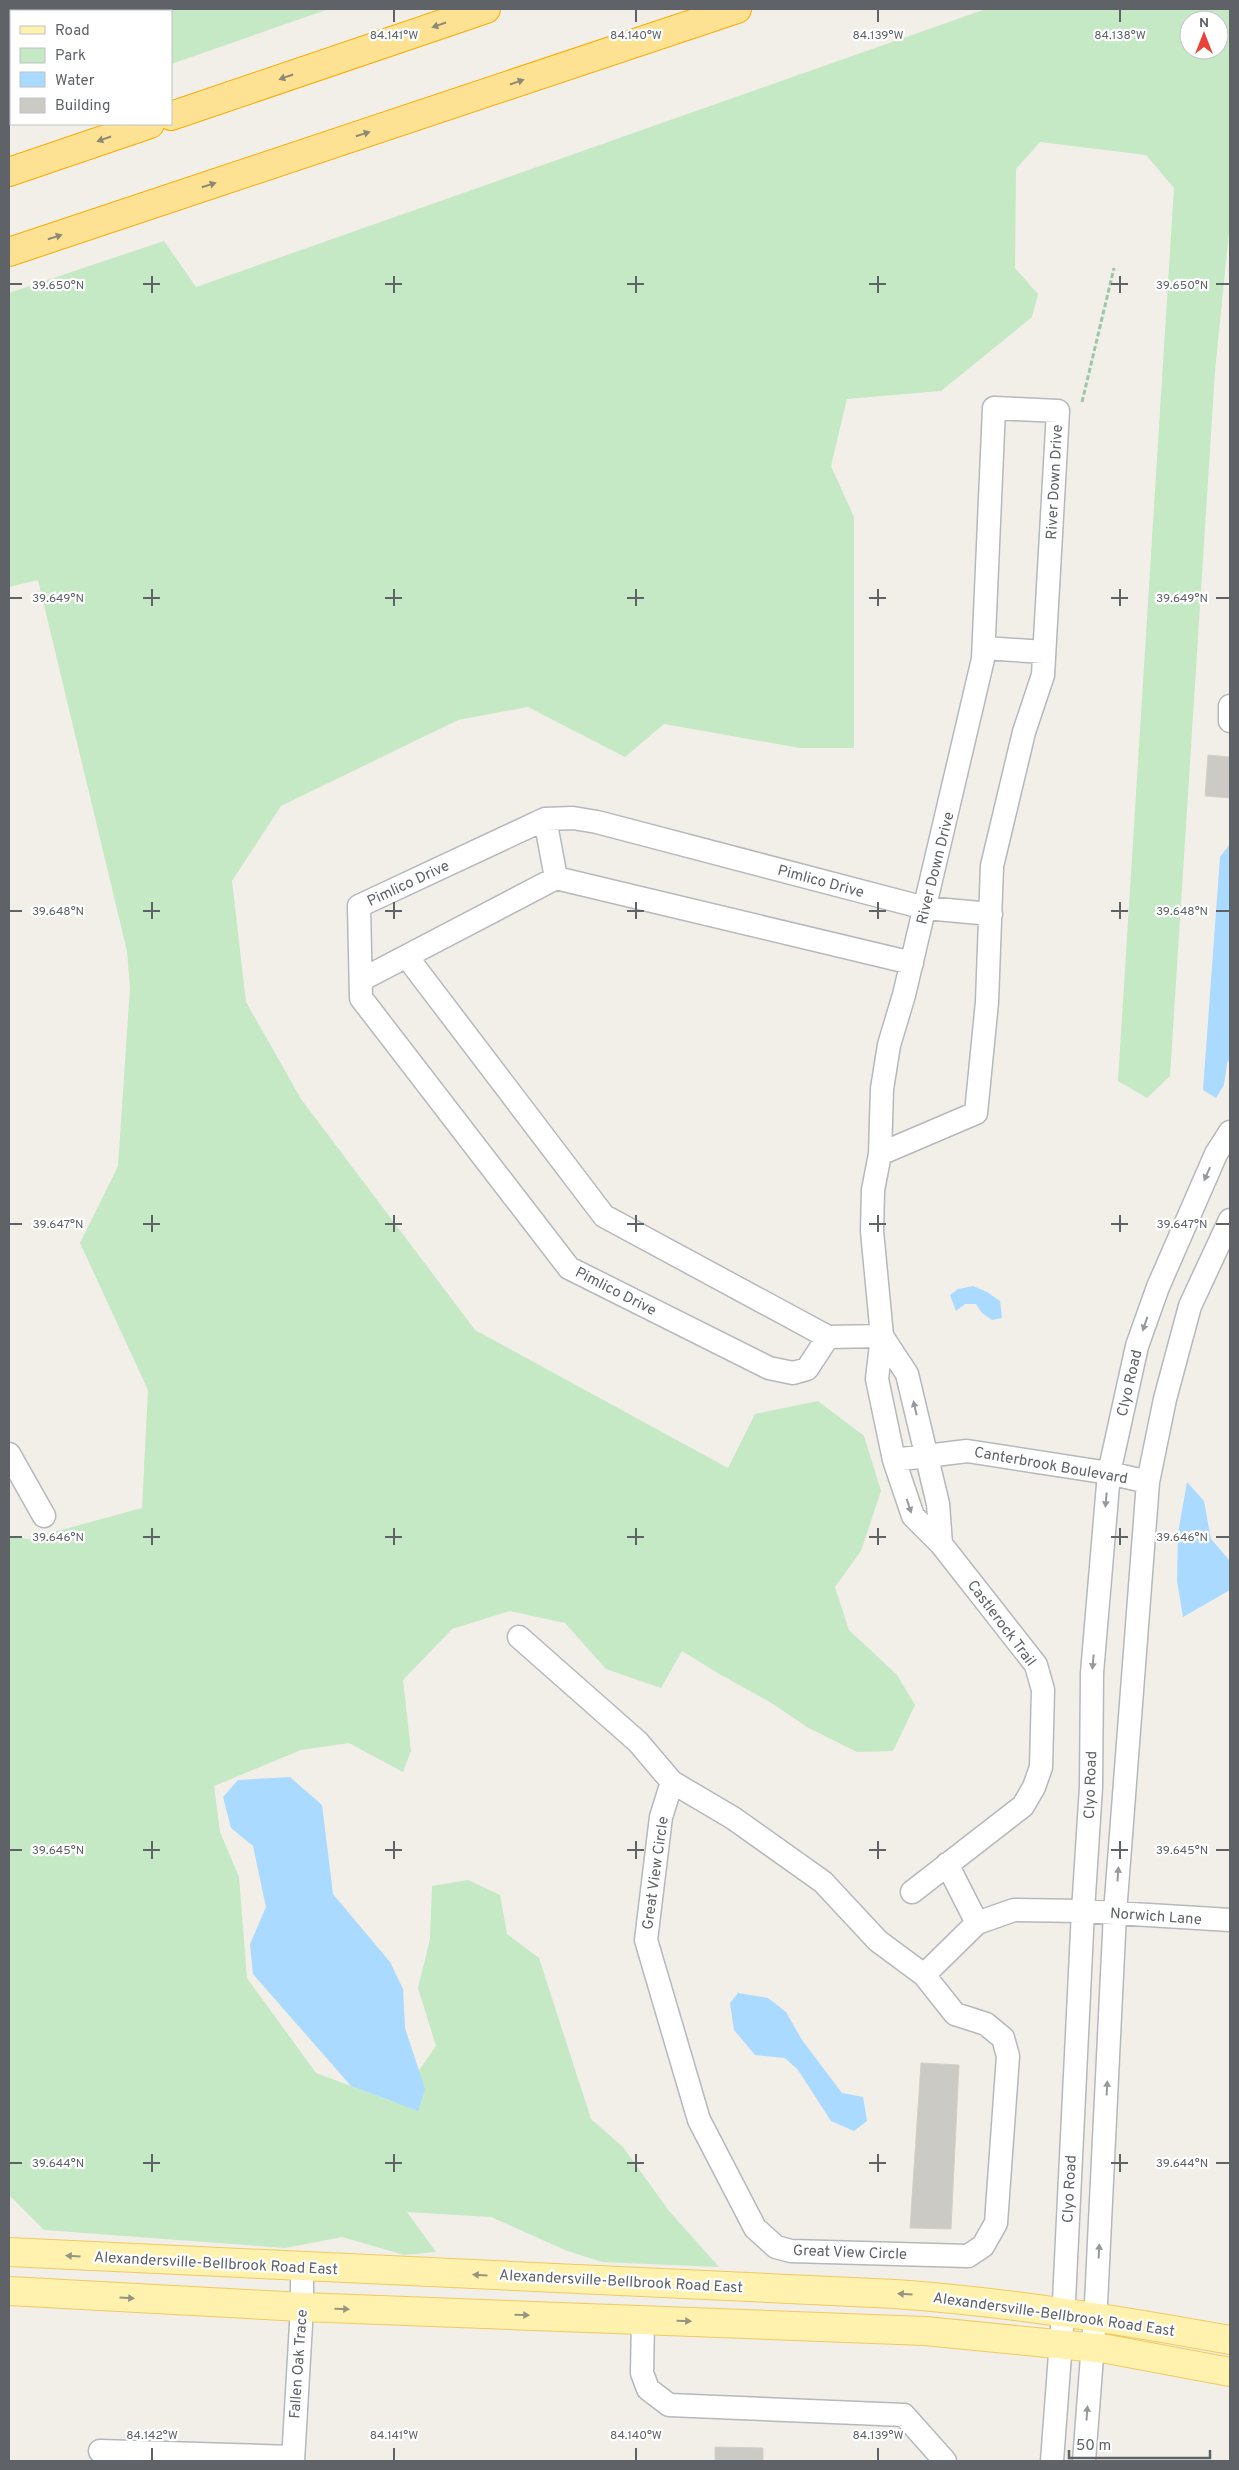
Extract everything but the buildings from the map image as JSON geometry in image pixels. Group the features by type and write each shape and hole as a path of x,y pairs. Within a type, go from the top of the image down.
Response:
{"highway":[{"path":"172,116 486,9"},
{"path":"9,252 737,9"},
{"path":"9,172 147,125"}],"main road":[{"name":"Alexandersville-Bellbrook Road East","path":"9,2252 895,2294 965,2299 1063,2312 1230,2340"},
{"path":"643,2319 645,2282"},
{"name":"Alexandersville-Bellbrook Road East","path":"9,2291 302,2307 925,2331 1093,2347 1230,2372"}],"street":[{"name":"River Down Drive","path":"880,1154 976,1113 987,1002 992,866 1024,732 1042,675 1058,411 994,408 984,648 969,725 912,962 889,1045 882,1089 880,1154 873,1190 872,1231 882,1336 877,1379 894,1460"},
{"path":"984,648 1044,652"},
{"path":"1230,706 1230,721"},
{"name":"Pimlico Drive","path":"828,1337 807,1369 792,1373 769,1368 569,1268 361,998 359,906 545,819 573,818 597,822 925,908 991,914"},
{"path":"545,819 556,878"},
{"path":"360,980 556,878 912,962"},
{"path":"407,957 604,1216 828,1337 882,1336"},
{"name":"Clyo Road","path":"1052,2461 1063,2312 1091,1787 1092,1673 1109,1473 1137,1346 1158,1287 1216,1154 1230,1132"},
{"path":"1084,2461 1095,2317 1115,1913 1148,1482 1165,1399 1190,1306 1230,1220"},
{"name":"River Down Drive","path":"882,1336 907,1374 926,1456"},
{"name":"Canterbrook Boulevard","path":"894,1460 967,1451 1109,1473 1148,1482"},
{"path":"9,1454 44,1516"},
{"path":"926,1456 938,1504 941,1544"},
{"name":"Castlerock Trail","path":"894,1460 913,1516 941,1544 1036,1665 1043,1690 1041,1768 1034,1787 1023,1806 912,1892"},
{"name":"Great View Circle","path":"518,1637 638,1742 672,1782 734,1818 823,1882 878,1941 924,1975 955,2014 986,2024 1003,2038 1008,2056 996,2223 983,2246 968,2256 791,2252 776,2247 755,2228 699,2120 646,1940 661,1817 672,1782"},
{"path":"947,1864 977,1923"},
{"path":"924,1975 977,1923 1014,1910 1083,1911"},
{"name":"Norwich Lane","path":"1083,1911 1230,1920"},
{"name":"Fallen Oak Trace","path":"293,2459 302,2307 302,2267"},
{"path":"643,2319 642,2373 648,2389 669,2404 904,2415 945,2461"},
{"path":"100,2450 293,2459"}],"path":[{"path":"1082,402 1114,268"}],"green space":[{"path":"9,9 329,9 172,64 172,10 10,10 9,120"},
{"path":"986,9 1230,9 1230,222 1215,371 1170,1076 1147,1098 1118,1081 1174,188 1146,155 1040,142 1016,169 1015,268 1038,294 1032,317 941,391 847,399 831,466 854,517 854,748 800,748 664,724 625,757 528,707 458,720 281,806 232,881 246,1002 301,1099 475,1330 728,1468 755,1414 818,1401 864,1436 881,1491 861,1551 835,1587 849,1630 897,1675 915,1705 893,1751 857,1752 807,1727 770,1702 682,1651 661,1688 606,1669 565,1623 510,1611 452,1629 403,1680 411,1751 403,1772 349,1743 301,1750 214,1786 220,1832 239,1877 247,1978 316,2073 396,2103 436,2046 418,1988 430,1939 432,1886 468,1880 500,1895 507,1934 539,1958 591,2119 623,2147 669,2211 719,2267 602,2262 565,2250 491,2217 407,2212 436,2252 404,2255 342,2237 285,2248 44,2230 9,2195 9,1536 28,1539 142,1508 148,1390 80,1243 118,1166 130,988 127,951 38,580 9,587 9,293 164,241 196,287"}],"water":[{"path":"1230,844 1230,1059 1227,1063 1224,1085 1216,1098 1203,1090 1220,857"},
{"path":"973,1286 987,1292 1000,1301 1002,1318 992,1320 982,1313 976,1304 965,1304 956,1311 950,1295 958,1289"},
{"path":"1187,1482 1204,1501 1211,1539 1230,1561 1230,1590 1183,1617 1177,1581 1178,1533"},
{"path":"290,1777 322,1805 333,1894 390,1962 403,1989 405,2028 425,2089 418,2111 351,2086 253,1974 250,1944 266,1907 253,1846 231,1828 223,1797 238,1780"},
{"path":"738,1993 768,1998 786,2012 802,2040 842,2093 863,2097 867,2121 854,2131 831,2121 798,2070 785,2058 755,2055 734,2030 730,2003"}]}
